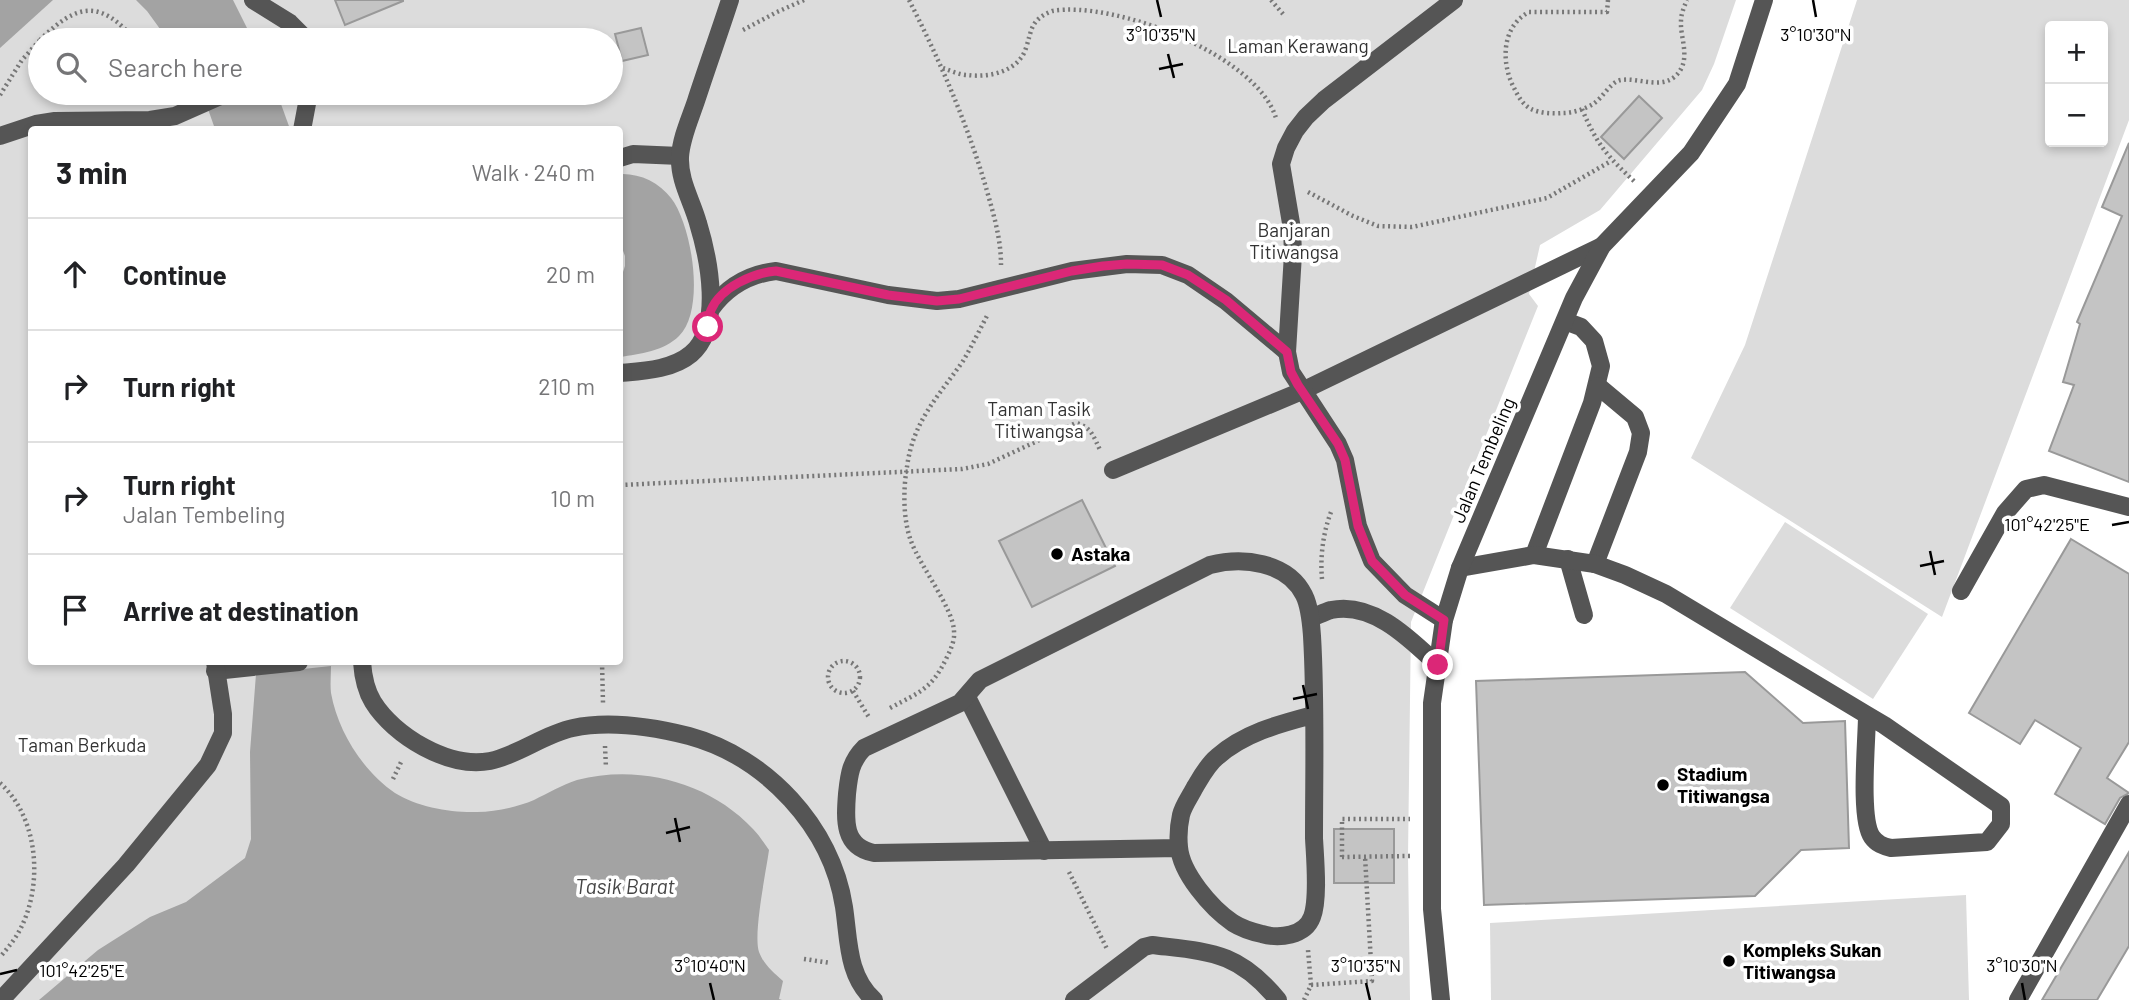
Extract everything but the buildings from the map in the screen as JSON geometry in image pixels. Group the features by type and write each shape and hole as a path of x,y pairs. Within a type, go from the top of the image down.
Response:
{"street":[{"path":"253,0 295,28"},
{"path":"623,373 655,369 676,363 690,356 702,342 711,309 704,246 683,181 680,156 686,129 730,0"},
{"path":"1444,620 1405,595 1372,561 1358,526 1345,460 1338,444 1291,372 1287,352 1292,229 1282,164 1286,148 1306,117 1324,100 1454,0"},
{"name":"Jalan Tembeling","path":"1441,1000 1432,909 1432,703 1444,620 1460,569 1574,298 1602,246 1691,153 1737,84 1764,0"},
{"path":"29,126 55,121 152,125 202,105"},
{"path":"303,126 307,105"},
{"path":"0,135 28,126"},
{"path":"623,157 633,154 680,156"},
{"path":"1109,465 1302,391 1602,246"},
{"path":"711,309 733,286 762,272 776,271 888,295 926,300 959,299 1072,271 1127,264 1162,265 1188,275 1226,300 1287,352"},
{"path":"1534,555 1598,386 1601,366 1594,341 1581,327 1565,321"},
{"path":"1595,564 1638,453 1641,433 1635,417 1598,386"},
{"path":"1961,591 2005,513 2026,489 2044,485 2129,508"},
{"path":"1460,569 1534,555 1568,559 1595,564 1666,594 1867,715 2001,806 2001,824 1987,842 1891,848 1880,845 1871,837 1865,819 1867,715"},
{"path":"1568,559 1584,615"},
{"path":"1179,848 874,853 858,847 848,832 845,820 850,768 864,748 950,708 967,696 981,680 1210,565 1242,560 1260,563 1293,580 1304,595 1311,618 1313,715 1315,906 1306,927 1283,936 1267,936 1234,925 1210,904 1189,874 1179,848 1181,813 1216,758 1249,736 1313,715"},
{"path":"1311,618 1330,610 1360,611 1378,617 1438,665"},
{"path":"1,1000 126,865 208,765 223,733 223,714 215,666 236,665"},
{"path":"362,665 363,679 373,701 389,723 411,740 437,753 465,762 488,761 512,754 573,728 604,725 635,726 689,736 739,756 798,806 827,852 840,886 855,972 867,994 874,1000"},
{"path":"967,696 1051,850"},
{"path":"2018,1000 2129,804"},
{"path":"1074,1000 1144,947 1152,945 1211,952 1233,961 1268,987 1279,1000"}],"path":[{"path":"737,34 804,0"},
{"path":"859,724 933,683 940,673 954,638 952,621 911,541 906,512 906,471 915,432 930,405 963,360 990,310 998,289 1001,270 997,229 978,160 943,68 909,0"},
{"path":"1271,0 1283,14"},
{"path":"1608,0 1606,12 1529,12 1515,23 1507,40 1506,63 1508,74 1522,101 1530,108 1542,112 1563,113 1582,109 1595,103 1616,81 1623,79 1664,82 1672,78 1681,68 1684,54 1681,19 1687,0"},
{"path":"53,28 73,10 95,4"},
{"path":"104,6 127,28"},
{"path":"943,68 967,75 997,73 1010,68 1020,61 1030,31 1038,19 1050,11 1066,6 1123,10"},
{"path":"1158,21 1191,37 1241,70 1267,97 1278,124"},
{"path":"0,96 28,53"},
{"path":"1582,109 1593,136 1611,161 1636,183"},
{"path":"1283,178 1353,216 1378,226 1412,227 1548,198 1611,161"},
{"path":"623,485 962,468 988,464 1076,424 1090,429 1109,465"},
{"path":"1330,610 1324,594 1321,564 1327,523 1337,495 1349,475"},
{"path":"844,661 857,668 860,678 853,691 837,692 829,684 828,673 834,664 844,661"},
{"path":"853,691 870,719"},
{"path":"0,783 25,816 33,846 34,877 28,910 17,934 0,957"},
{"path":"1418,818 1342,819 1342,857 1418,856"},
{"path":"1051,850 1117,968"},
{"path":"1311,985 1371,981 1365,856"},
{"path":"1304,1000 1311,985 1306,927"}],"green space":[{"name":"Taman Tasik Titiwangsa","path":"0,0 1736,0 1702,90 1600,210 1540,245 1529,294 1538,306 1411,622 1408,856 1410,1000 0,1000"},
{"path":"1857,0 2129,0 2129,120 1942,617 1691,458 1745,345"},
{"path":"1785,522 1928,614 1873,699 1730,608"},
{"name":"Kompleks Sukan Titiwangsa","path":"1966,895 1969,1000 1491,1000 1490,923"}],"water":[{"path":"0,0 53,0 0,48"},
{"path":"136,0 233,0 247,28 159,28"},
{"path":"216,105 281,105 289,126 214,126 208,109"},
{"path":"623,174 648,180 661,187 671,198 685,227 694,288 687,324 679,336 659,348 623,356 623,272"},
{"name":"Tasik Barat","path":"331,666 334,708 346,736 372,774 395,793 414,802 457,811 492,811 527,803 577,780 624,774 672,781 716,799 735,813 755,831 769,850 758,943 763,961 783,981 779,999 782,1000 39,1000 98,950 150,917 186,902 245,858 251,839 250,752 256,674"}],"place":[{"name":"Astaka","path":"1057,554"},
{"name":"Stadium Titiwangsa","path":"1663,785"},
{"name":"Kompleks Sukan Titiwangsa","path":"1729,961"}],"route":[{"path":"708,327 711,309 721,296 733,286 762,272 776,271 888,295 937,301 959,299 1103,266 1162,265 1188,275 1226,300 1287,352 1291,372 1338,444 1345,460 1358,526 1372,561 1405,595 1444,620 1438,665"}],"park label":[{"name":"Laman Kerawang","path":"1298,46"},
{"name":"Banjaran Titiwangsa","path":"1294,241"},
{"name":"Taman Berkuda","path":"82,745"}]}
